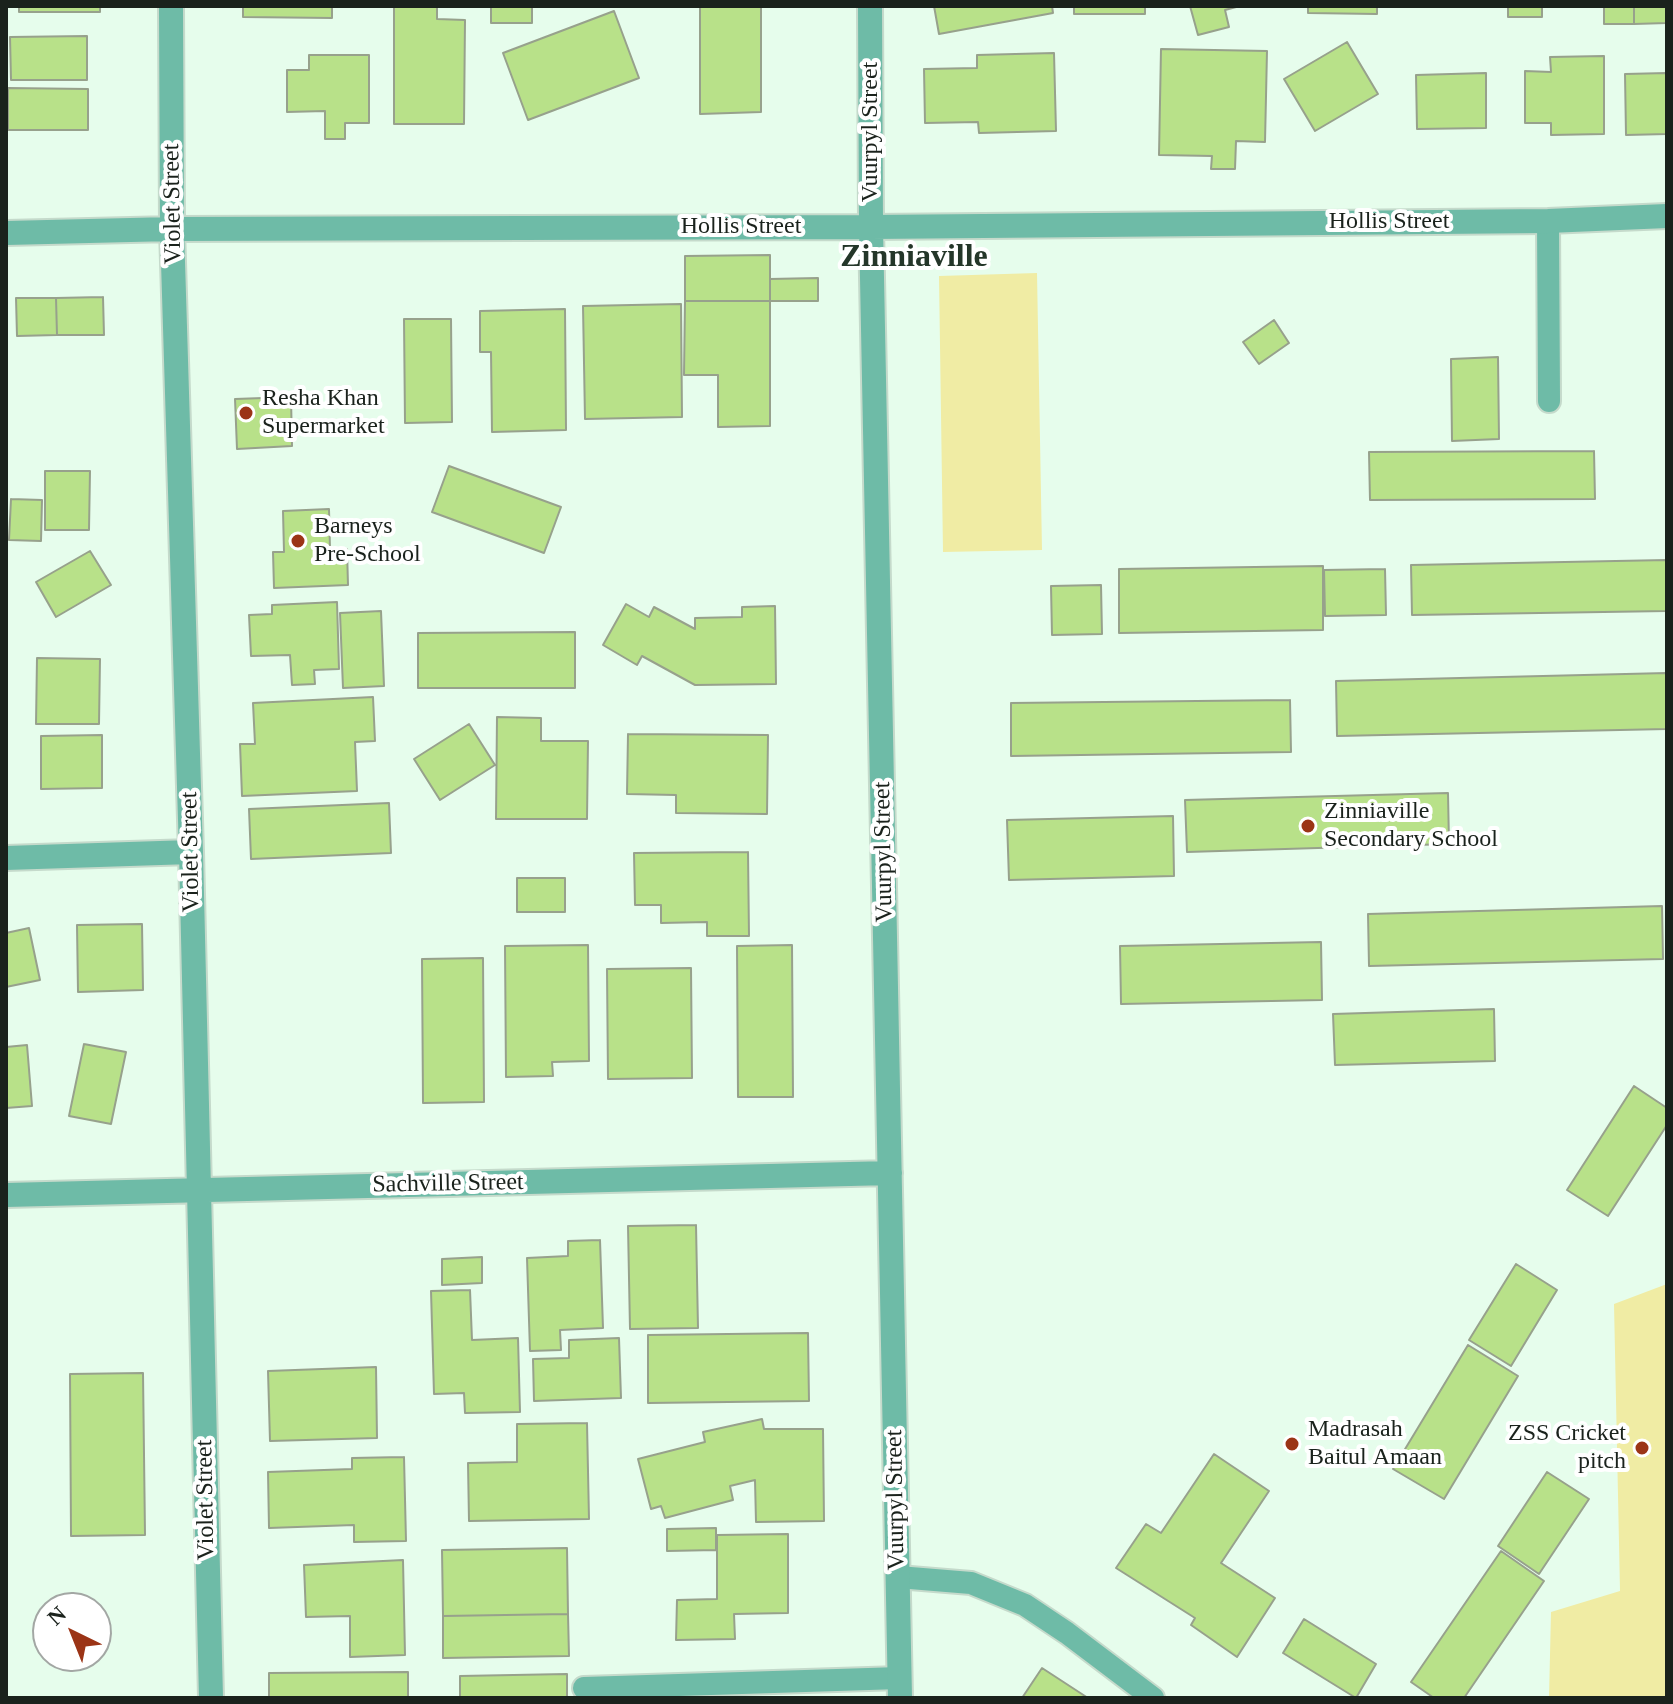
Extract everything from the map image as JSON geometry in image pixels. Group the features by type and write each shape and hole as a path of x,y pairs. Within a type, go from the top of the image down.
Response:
{"street":[{"name":"Violet Street","path":"171,6 172,229 191,852 211,1698"},
{"name":"Vuurpyl Street","path":"870,6 871,227 900,1688"},
{"name":"Hollis Street","path":"6,233 172,229 1548,221 1667,216"},
{"path":"6,858 191,852"},
{"name":"Sachville Street","path":"6,1195 890,1173"}],"lane":[{"path":"1548,221 1549,401"},
{"path":"898,1577 971,1583 1025,1605 1153,1698"},
{"path":"584,1688 900,1688"}],"shaded area":[{"path":"1037,273 1042,550 943,552 939,276"},
{"name":"ZSS Cricket pitch","path":"1667,1284 1667,1698 1549,1698 1551,1612 1620,1591 1614,1304"}],"building":[{"path":"19,6 100,6 100,12 19,12"},
{"path":"243,6 332,6 332,18 243,17"},
{"path":"394,6 437,6 437,19 465,20 464,124 394,124"},
{"path":"491,6 532,6 532,23 491,23"},
{"path":"700,6 761,6 761,112 700,114"},
{"path":"934,6 1052,6 1053,13 939,34"},
{"path":"1074,6 1145,6 1145,14 1074,14"},
{"path":"1190,6 1240,6 1225,10 1229,27 1198,35"},
{"path":"1308,6 1377,6 1377,14 1308,13"},
{"path":"1508,6 1542,6 1542,17 1508,17"},
{"path":"1604,6 1634,6 1634,24 1604,24"},
{"path":"1634,6 1667,6 1667,23 1634,24"},
{"path":"614,11 639,78 528,120 503,53"},
{"path":"87,36 87,80 11,80 10,37"},
{"path":"1347,42 1378,94 1315,131 1284,79"},
{"path":"1161,49 1267,51 1265,142 1236,141 1235,169 1211,169 1212,156 1159,155"},
{"path":"1054,53 1056,131 979,133 978,122 925,123 924,69 977,68 977,55"},
{"path":"309,55 369,55 369,123 345,123 345,139 325,139 325,111 287,112 287,70 309,70"},
{"path":"1604,56 1604,134 1551,135 1551,123 1525,123 1525,71 1551,72 1550,57"},
{"path":"1486,73 1486,128 1417,129 1416,75"},
{"path":"1667,73 1667,134 1626,135 1625,74"},
{"path":"8,88 88,89 88,130 8,130"},
{"path":"770,255 770,301 685,301 685,256"},
{"path":"818,278 818,301 770,301 770,279"},
{"path":"103,297 104,335 57,335 56,298"},
{"path":"16,298 56,298 57,335 17,336"},
{"path":"685,301 770,301 770,426 718,427 718,375 684,375"},
{"path":"681,304 682,417 585,419 583,306"},
{"path":"565,309 566,430 492,432 491,352 480,352 480,311"},
{"path":"404,319 451,319 452,422 405,423"},
{"path":"1274,320 1289,343 1259,364 1243,342"},
{"path":"1498,357 1499,439 1452,441 1451,359"},
{"path":"291,397 292,446 237,449 235,399"},
{"path":"1594,451 1595,499 1370,500 1369,452"},
{"path":"449,466 561,507 544,553 432,512"},
{"path":"45,471 90,471 89,530 45,530"},
{"path":"11,499 42,500 41,541 9,540"},
{"path":"329,509 330,549 347,549 348,585 274,588 273,552 284,552 283,511"},
{"path":"90,551 111,585 56,617 36,582"},
{"path":"1667,560 1667,611 1412,615 1411,565"},
{"path":"1323,566 1323,630 1119,633 1119,569"},
{"path":"1385,569 1386,615 1325,616 1324,570"},
{"path":"1101,585 1102,634 1052,635 1051,586"},
{"path":"337,602 339,669 314,670 315,684 292,685 290,655 251,656 249,615 272,614 272,605"},
{"path":"626,604 649,617 654,607 695,629 695,618 742,617 742,607 775,606 776,684 695,685 642,656 637,665 603,645"},
{"path":"381,611 384,686 343,688 340,613"},
{"path":"575,632 575,688 418,688 418,633"},
{"path":"37,658 100,659 99,724 36,724"},
{"path":"1667,673 1667,729 1337,736 1336,681"},
{"path":"373,697 375,741 355,742 357,791 242,796 240,744 255,744 253,703"},
{"path":"1290,700 1291,752 1011,756 1011,703"},
{"path":"497,717 541,718 541,741 588,741 587,819 496,819"},
{"path":"469,724 495,765 440,800 414,759"},
{"path":"628,734 768,735 767,814 676,813 676,795 627,794"},
{"path":"102,735 102,788 41,789 41,736"},
{"path":"1448,793 1449,844 1187,852 1185,800"},
{"path":"389,803 391,853 251,859 249,809"},
{"path":"1173,816 1174,876 1009,880 1007,820"},
{"path":"748,852 749,936 707,936 707,922 661,923 661,905 635,905 634,853"},
{"path":"517,878 565,878 565,912 517,912"},
{"path":"1662,906 1663,959 1369,966 1368,914"},
{"path":"142,924 143,990 78,992 77,925"},
{"path":"29,928 40,980 6,987 6,933"},
{"path":"1321,942 1322,1000 1121,1004 1120,946"},
{"path":"588,945 589,1061 552,1062 553,1076 506,1077 505,946"},
{"path":"792,945 793,1097 738,1097 737,946"},
{"path":"483,958 484,1102 423,1103 422,959"},
{"path":"691,968 692,1078 608,1079 607,969"},
{"path":"1494,1009 1495,1061 1335,1065 1333,1014"},
{"path":"84,1044 126,1052 111,1124 69,1116"},
{"path":"27,1045 32,1106 6,1108 6,1047"},
{"path":"1634,1086 1667,1108 1667,1125 1608,1216 1567,1190"},
{"path":"696,1225 698,1328 630,1329 628,1226"},
{"path":"600,1240 603,1328 560,1330 561,1350 530,1351 527,1258 568,1256 568,1241"},
{"path":"482,1257 482,1283 442,1285 442,1259"},
{"path":"1516,1264 1557,1290 1511,1366 1469,1340"},
{"path":"470,1290 472,1340 518,1338 520,1412 465,1413 464,1393 434,1394 431,1291"},
{"path":"808,1333 809,1401 648,1403 648,1335"},
{"path":"619,1338 621,1398 534,1401 533,1359 569,1358 569,1340"},
{"path":"1468,1345 1518,1376 1444,1499 1393,1469"},
{"path":"376,1367 377,1438 270,1441 268,1371"},
{"path":"143,1373 145,1535 71,1536 70,1374"},
{"path":"762,1419 764,1429 823,1429 824,1521 756,1522 755,1480 730,1486 733,1500 665,1518 661,1506 651,1509 638,1459 705,1442 703,1432"},
{"path":"587,1423 589,1519 469,1521 468,1463 517,1462 517,1424"},
{"path":"1214,1454 1269,1491 1221,1563 1275,1598 1237,1657 1191,1625 1195,1618 1116,1568 1146,1524 1161,1533"},
{"path":"404,1457 406,1541 354,1542 354,1525 269,1528 268,1472 352,1469 352,1458"},
{"path":"1547,1472 1589,1499 1539,1574 1498,1546"},
{"path":"716,1528 716,1550 667,1551 667,1529"},
{"path":"788,1534 788,1613 734,1614 735,1639 676,1640 677,1600 717,1599 717,1535"},
{"path":"567,1548 568,1614 443,1616 442,1550"},
{"path":"1501,1551 1544,1581 1464,1698 1434,1698 1411,1682"},
{"path":"403,1560 405,1655 350,1657 350,1616 306,1617 304,1565"},
{"path":"568,1614 569,1656 443,1658 443,1616"},
{"path":"1304,1619 1376,1664 1356,1698 1283,1653"},
{"path":"1042,1668 1088,1698 1022,1698"},
{"path":"408,1672 408,1698 269,1698 269,1673"},
{"path":"567,1674 567,1698 460,1698 460,1676"}],"place":[{"name":"Resha Khan Supermarket","path":"246,413"},
{"name":"Barneys Pre-School","path":"298,541"},
{"name":"Zinniaville Secondary School","path":"1308,826"},
{"name":"Madrasah Baitul Amaan","path":"1292,1444"},
{"name":"ZSS Cricket pitch","path":"1642,1448"}],"district":[{"name":"Zinniaville","path":"914,258"}]}
